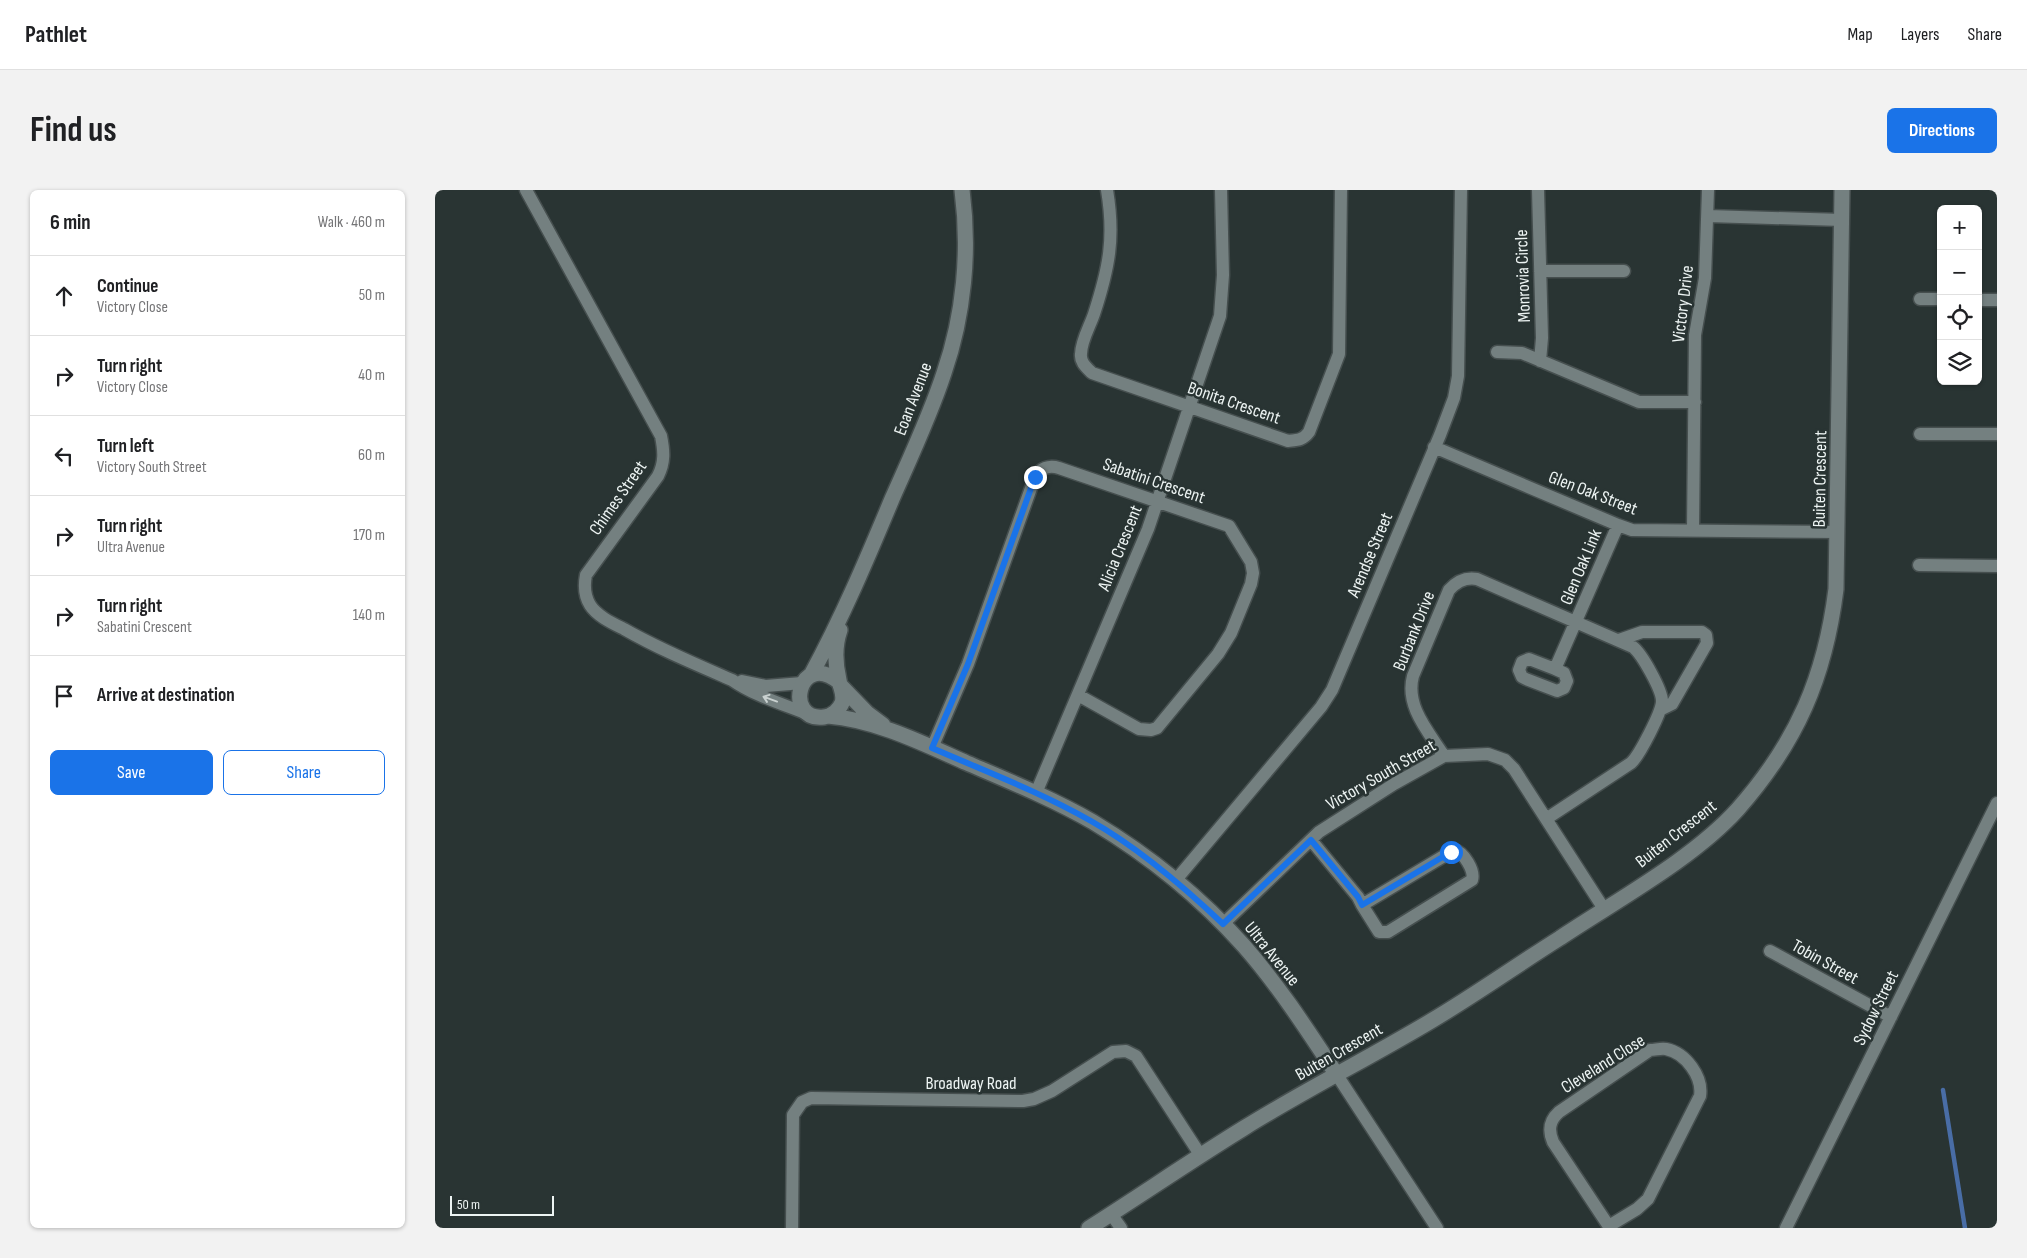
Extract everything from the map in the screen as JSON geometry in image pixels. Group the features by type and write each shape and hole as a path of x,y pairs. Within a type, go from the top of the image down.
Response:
{"street":[{"name":"Chimes Street","path":"526,190 661,436 664,449 664,460 658,476 586,575 584,586 586,597 591,606 604,618 648,643 732,680 762,697 810,715"},
{"name":"Eoan Avenue","path":"807,679 845,610 931,406 950,353 960,315 964,270 965,233 962,190"},
{"name":"Bonita Crescent","path":"1107,190 1111,233 1110,254 1107,274 1081,353 1082,361 1092,373 1288,440 1305,438 1309,432 1339,354 1341,190"},
{"name":"Alicia Crescent","path":"1036,793 1158,501 1220,316 1223,275 1221,190"},
{"name":"Arendse Street","path":"1175,881 1321,707 1332,690 1434,447 1454,398 1458,376 1461,190"},
{"name":"Monrovia Circle","path":"1538,190 1542,338 1540,360"},
{"path":"1708,190 1708,216 1842,220"},
{"name":"Buiten Crescent","path":"1089,1228 1245,1127 1433,1020 1672,864 1710,836 1737,810 1768,773 1796,728 1817,681 1832,623 1836,589 1838,532 1842,190"},
{"name":"Victory Drive","path":"1693,530 1695,335 1705,278 1708,216"},
{"path":"1541,271 1624,271"},
{"path":"1920,299 1937,300"},
{"path":"1982,300 1997,300"},
{"path":"1497,352 1522,353 1639,402 1695,402"},
{"path":"1919,434 1997,434"},
{"name":"Glen Oak Street","path":"1434,447 1632,530 1838,532"},
{"name":"Sabatini Crescent","path":"932,748 968,664 1038,473 1045,467 1055,466 1232,528 1251,562 1253,573 1251,584 1235,624 1218,654 1157,728 1151,730 1139,729 1078,695"},
{"name":"Glen Oak Link","path":"1576,622 1618,525"},
{"path":"1919,565 1997,566"},
{"name":"Burbank Drive","path":"1443,756 1414,708 1410,691 1413,676 1453,586 1466,579 1477,580 1633,647 1639,652 1660,693 1662,700 1660,710"},
{"name":"Eoan Avenue","path":"840,683 835,652 836,641 845,610"},
{"path":"1555,669 1576,622"},
{"path":"1546,819 1634,760 1660,710 1672,704 1707,643 1706,635 1701,632 1642,632 1619,640"},
{"path":"821,673 831,675 840,683 843,694 841,703 836,711 828,716 819,717 810,715 803,709 799,700 799,692 807,679 821,673"},
{"name":"Chimes Street","path":"732,680 766,686 807,679"},
{"name":"Ultra Avenue","path":"840,683 873,718 894,732"},
{"name":"Ultra Avenue","path":"828,716 850,718 894,732 1036,793 1109,832 1175,881 1223,924 1245,947 1286,1001 1437,1228"},
{"name":"Victory South Street","path":"1223,924 1319,832 1394,784 1443,756 1488,754 1505,760 1514,769 1604,909"},
{"name":"Sydow Street","path":"1786,1228 1997,803"},
{"path":"1311,840 1358,897 1362,905 1377,929 1385,933 1470,883 1474,874 1462,854 1454,850 1362,905"},
{"name":"Tobin Street","path":"1770,951 1891,1017"},
{"name":"Cleveland Close","path":"1663,1049 1672,1051 1694,1070 1700,1080 1700,1096 1647,1200 1610,1227 1553,1142 1550,1131 1551,1120 1559,1112 1650,1050 1663,1049"},
{"name":"Broadway Road","path":"791,1228 793,1115 802,1102 811,1098 1023,1102 1052,1092 1113,1052 1126,1051 1136,1056 1201,1156"},
{"path":"1111,1214 1121,1228"}],"waterway":[{"path":"1943,1090 1965,1228"}],"route":[{"path":"1035,477 968,664 932,748 1055,802 1109,832 1175,881 1223,924 1311,840 1358,897 1362,905 1451,852"}]}
